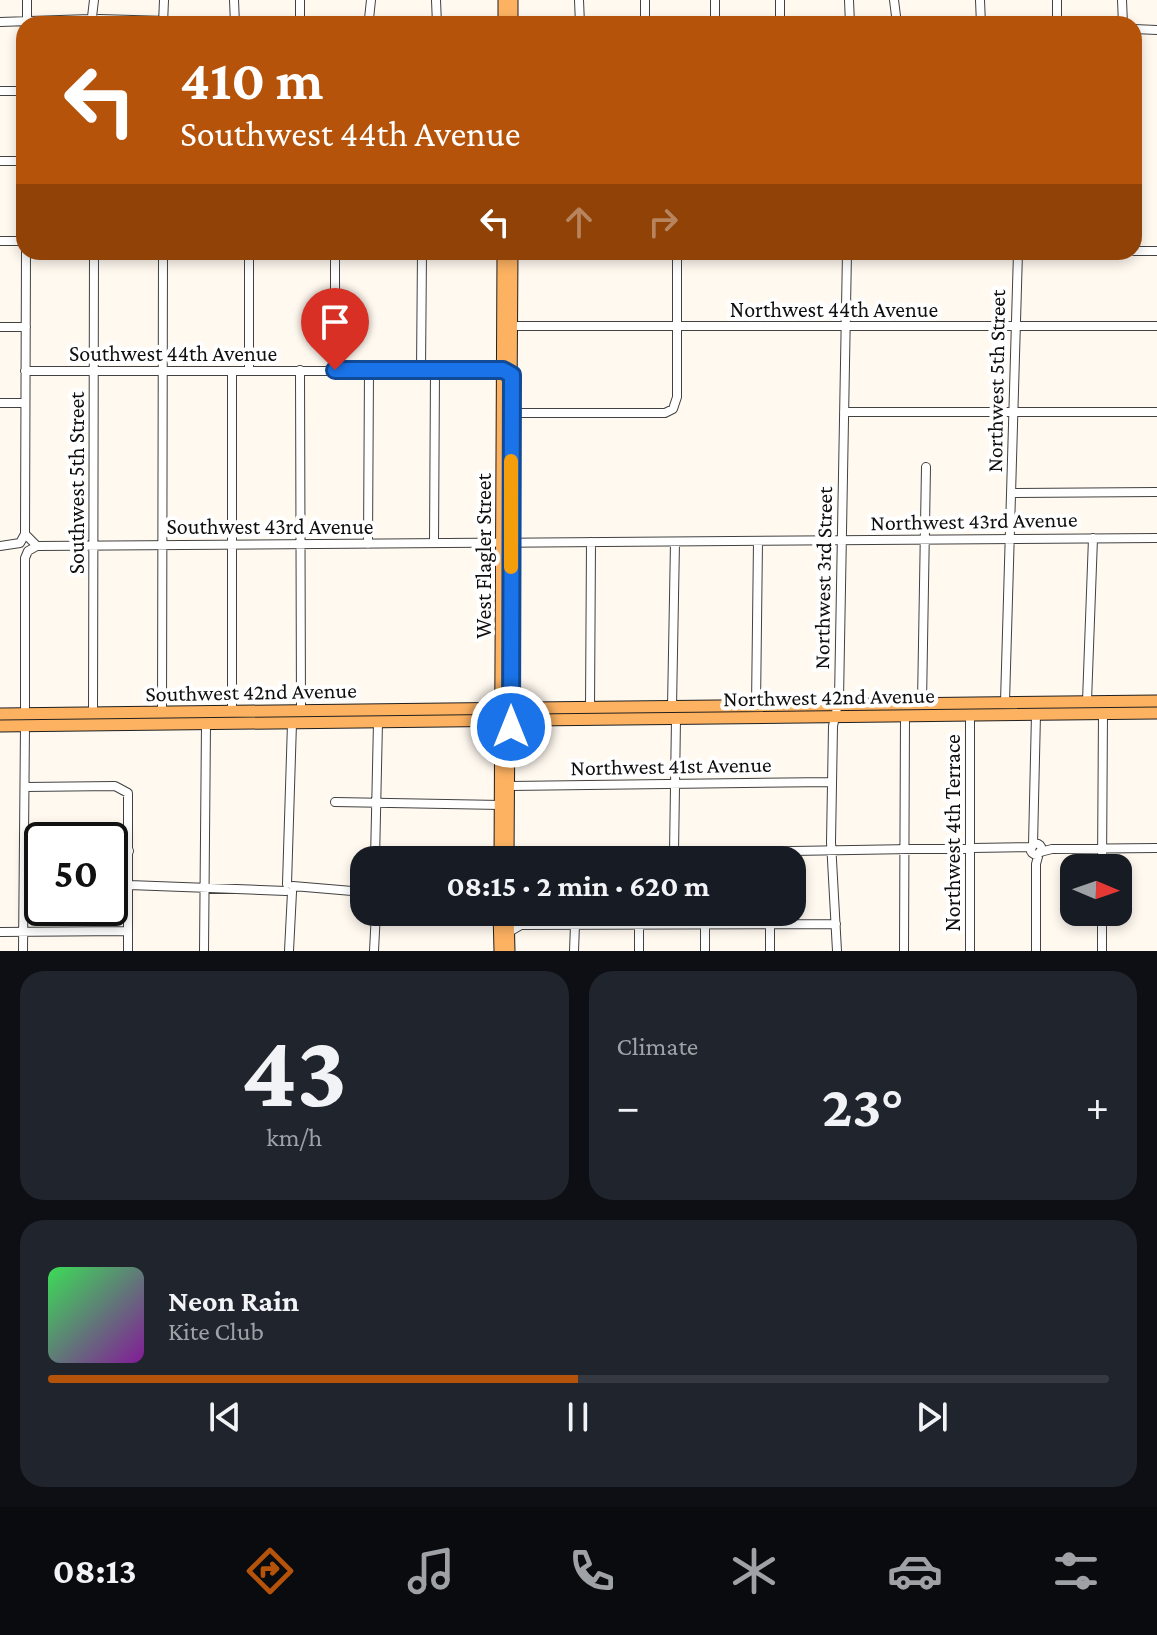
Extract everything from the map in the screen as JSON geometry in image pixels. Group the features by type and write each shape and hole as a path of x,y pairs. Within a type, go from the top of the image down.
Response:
{"main road":[{"name":"West Flagler Street","path":"503,260 503,313 512,413 507,542"},
{"name":"West Flagler Street","path":"505,846 510,786 507,542 512,260"},
{"path":"503,313 512,326"},
{"name":"Northwest 42nd Avenue","path":"507,715 590,708 674,713 836,711 922,703 1157,701"},
{"path":"976,715 997,710 1005,702"},
{"path":"1036,714 1058,702"},
{"name":"Northwest 42nd Avenue","path":"674,713 756,706 905,716 1157,713"},
{"name":"Southwest 42nd Avenue","path":"0,714 41,725 354,722 398,710 507,715"},
{"path":"290,723 301,711"},
{"name":"Southwest 42nd Avenue","path":"0,726 25,720 93,713 301,711 378,716 507,715"},
{"path":"137,725 157,713"},
{"path":"507,715 655,719 674,713"},
{"name":"West Flagler Street","path":"503,846 501,805 507,715"},
{"path":"500,951 503,926"},
{"path":"508,926 509,951"}],"street":[{"path":"24,822 26,260"},
{"name":"Southwest 5th Street","path":"93,713 94,260"},
{"path":"157,713 163,544 163,260"},
{"path":"249,260 249,371"},
{"path":"335,260 335,370"},
{"path":"421,370 422,260"},
{"path":"512,413 665,413 673,409 677,397 677,260"},
{"name":"Northwest 3rd Street","path":"837,951 831,852 832,782 842,540 847,260"},
{"name":"Northwest 5th Street","path":"1005,702 1018,260"},
{"name":"Northwest 44th Avenue","path":"512,326 1157,326"},
{"path":"0,327 26,327"},
{"path":"300,370 301,711"},
{"path":"368,544 369,370"},
{"path":"434,543 435,370"},
{"name":"Southwest 44th Avenue","path":"25,371 508,372"},
{"path":"232,371 232,712"},
{"path":"0,403 25,403"},
{"path":"844,412 1157,412"},
{"path":"922,703 926,467"},
{"path":"1011,493 1157,492"},
{"path":"1087,701 1093,538"},
{"name":"Northwest 43rd Avenue","path":"507,542 1157,538"},
{"path":"756,706 758,541"},
{"name":"Southwest 43rd Avenue","path":"0,546 507,542"},
{"path":"590,708 591,542"},
{"path":"674,846 675,542"},
{"path":"1102,854 1103,713"},
{"path":"1036,714 1036,951"},
{"name":"Northwest 4th Terrace","path":"970,951 970,850 976,715"},
{"path":"375,846 378,716"},
{"path":"904,951 905,716"},
{"path":"289,951 290,723"},
{"path":"204,951 206,724"},
{"name":"Northwest 41st Avenue","path":"510,786 832,782"},
{"path":"25,787 115,786 126,790 130,801 128,951"},
{"path":"335,802 501,805"},
{"path":"806,852 1157,848"},
{"path":"23,951 24,852"},
{"path":"129,885 350,890"},
{"path":"806,924 836,924"},
{"path":"374,926 374,951"},
{"path":"509,932 519,926"},
{"path":"574,951 575,926"},
{"path":"639,926 639,951"},
{"path":"705,926 705,951"},
{"path":"770,926 770,951"},
{"path":"1102,926 1102,951"},
{"path":"0,932 128,931"}],"slow traffic":[{"path":"511,461 511,567"}],"route":[{"path":"335,370 503,370 512,375 511,727"}]}
